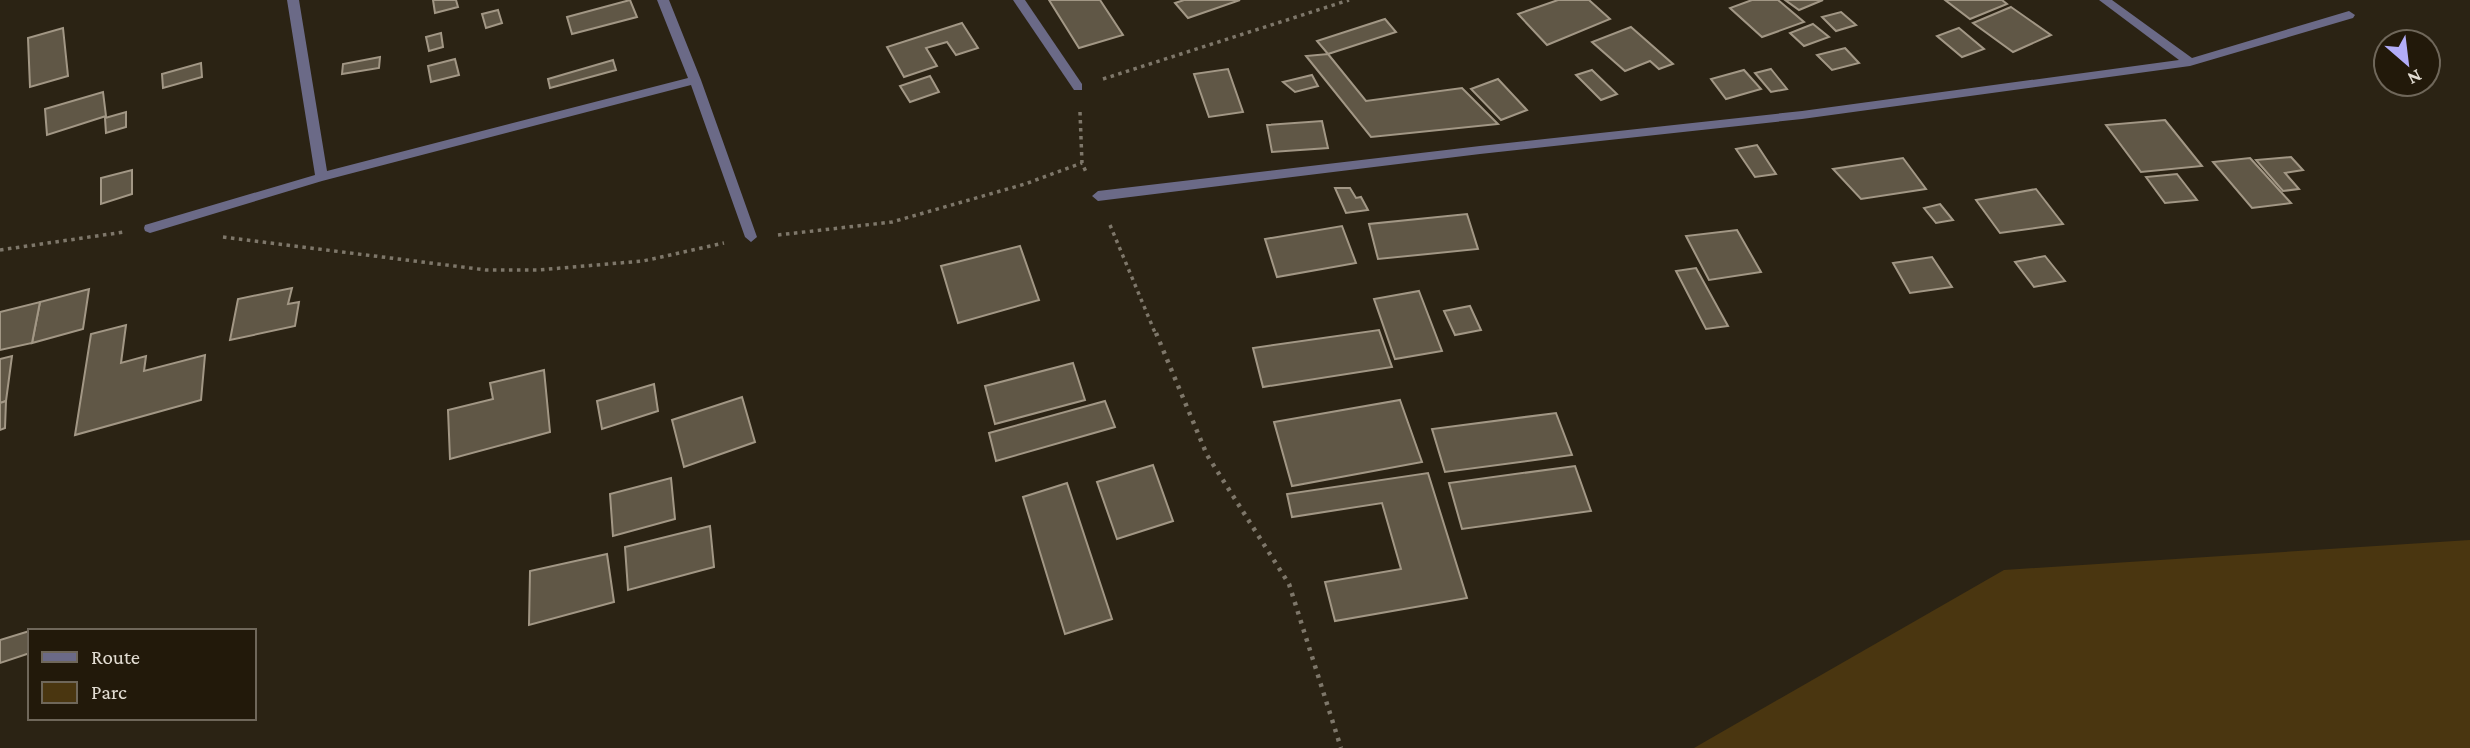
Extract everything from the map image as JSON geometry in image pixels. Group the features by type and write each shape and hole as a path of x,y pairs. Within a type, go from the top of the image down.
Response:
{"street":[{"path":"293,0 322,177"},
{"path":"663,0 695,80 751,237"},
{"path":"1019,0 1078,87"},
{"path":"2105,0 2190,62"},
{"path":"1098,196 1802,115 2190,62 2349,15"},
{"path":"150,228 322,177 695,80"}],"path":[{"path":"1341,748 1289,584 1208,456 1082,163 1078,87 1349,0"},
{"path":"217,236 486,270 538,270 643,261 751,237 892,222 1025,184 1082,163"},
{"path":"0,250 150,228"}],"green space":[{"path":"2470,540 2470,748 1694,748 2004,570"}],"building":[{"path":"433,0 456,0 458,7 435,13"},
{"path":"630,0 637,17 572,34 567,17"},
{"path":"1049,0 1100,0 1123,35 1079,48"},
{"path":"1184,0 1240,0 1188,18 1175,3"},
{"path":"1558,0 1589,0 1610,19 1547,45 1518,14"},
{"path":"1752,0 1778,0 1804,22 1762,37 1730,8"},
{"path":"1785,0 1823,0 1799,10"},
{"path":"1945,0 2002,0 2007,4 1970,19"},
{"path":"2011,7 2051,35 2013,52 1973,23"},
{"path":"498,10 502,23 486,28 482,14"},
{"path":"1841,12 1856,25 1836,31 1822,17"},
{"path":"1385,19 1396,32 1328,54 1317,41"},
{"path":"962,23 978,48 956,55 947,42 926,48 937,66 904,77 887,47"},
{"path":"1813,24 1829,37 1804,46 1790,33"},
{"path":"1631,27 1673,64 1659,69 1650,61 1625,71 1592,42"},
{"path":"63,28 68,76 30,87 28,38"},
{"path":"1959,28 1984,49 1962,57 1937,36"},
{"path":"441,33 443,47 429,51 426,37"},
{"path":"1845,48 1859,63 1832,70 1817,55"},
{"path":"1328,54 1366,101 1462,88 1498,124 1371,137 1306,56"},
{"path":"380,57 379,68 342,74 343,64"},
{"path":"455,59 459,75 431,82 428,66"},
{"path":"613,60 616,70 550,88 548,79"},
{"path":"201,63 202,77 163,88 162,74"},
{"path":"1228,69 1243,112 1209,117 1194,74"},
{"path":"1771,69 1787,89 1771,92 1755,73"},
{"path":"1592,70 1617,94 1601,100 1576,75"},
{"path":"1744,70 1761,89 1726,99 1711,79"},
{"path":"1312,75 1318,86 1295,92 1283,82"},
{"path":"930,76 939,92 910,102 900,86"},
{"path":"1498,79 1527,110 1501,120 1471,89"},
{"path":"103,92 106,116 47,135 45,109"},
{"path":"126,112 126,127 106,133 105,118"},
{"path":"2165,120 2202,166 2141,172 2106,125"},
{"path":"1322,121 1328,148 1272,152 1267,125"},
{"path":"1757,145 1776,174 1755,177 1736,149"},
{"path":"2291,157 2303,170 2285,173 2299,189 2283,191 2256,160"},
{"path":"1903,158 1926,189 1861,199 1833,169"},
{"path":"2250,158 2291,203 2252,208 2213,162"},
{"path":"132,170 132,194 101,204 101,178"},
{"path":"2177,174 2197,200 2165,203 2146,177"},
{"path":"1335,188 1350,188 1356,198 1361,197 1368,210 1346,213"},
{"path":"2036,189 2063,224 2000,233 1976,200"},
{"path":"1940,204 1953,220 1936,223 1924,208"},
{"path":"1467,214 1478,249 1378,259 1369,224"},
{"path":"1342,226 1356,263 1277,277 1265,239"},
{"path":"1737,230 1761,272 1709,280 1686,236"},
{"path":"1020,246 1039,300 958,323 941,266"},
{"path":"2045,256 2065,281 2034,287 2015,262"},
{"path":"1932,257 1952,287 1910,293 1893,263"},
{"path":"1696,268 1728,326 1706,329 1676,271"},
{"path":"292,288 288,304 299,302 295,326 230,340 238,299"},
{"path":"89,289 83,329 32,343 40,302"},
{"path":"1419,291 1442,351 1395,359 1374,299"},
{"path":"40,302 32,343 0,350 0,312"},
{"path":"1470,306 1481,330 1455,335 1444,311"},
{"path":"126,325 121,363 146,356 144,371 205,355 201,400 75,435 91,334"},
{"path":"1379,330 1392,367 1263,387 1253,348"},
{"path":"12,356 6,401 0,403 0,359"},
{"path":"1073,363 1085,400 995,424 985,386"},
{"path":"544,370 550,432 450,459 448,410 493,399 490,383"},
{"path":"654,384 658,411 602,429 597,401"},
{"path":"742,397 755,442 684,467 672,420"},
{"path":"1400,400 1422,462 1292,486 1274,422"},
{"path":"6,401 5,428 0,430 0,403"},
{"path":"1105,401 1115,427 996,461 989,433"},
{"path":"1556,413 1572,455 1445,472 1432,429"},
{"path":"1153,465 1173,521 1117,539 1097,482"},
{"path":"1575,466 1591,511 1462,529 1449,483"},
{"path":"1428,473 1467,598 1335,621 1325,582 1401,569 1382,503 1292,517 1287,494"},
{"path":"671,478 675,519 613,536 610,494"},
{"path":"1067,483 1112,619 1065,634 1023,497"},
{"path":"710,526 714,567 628,590 625,547"},
{"path":"607,554 614,602 529,625 530,571"},
{"path":"28,631 28,654 0,663 0,640"}]}
